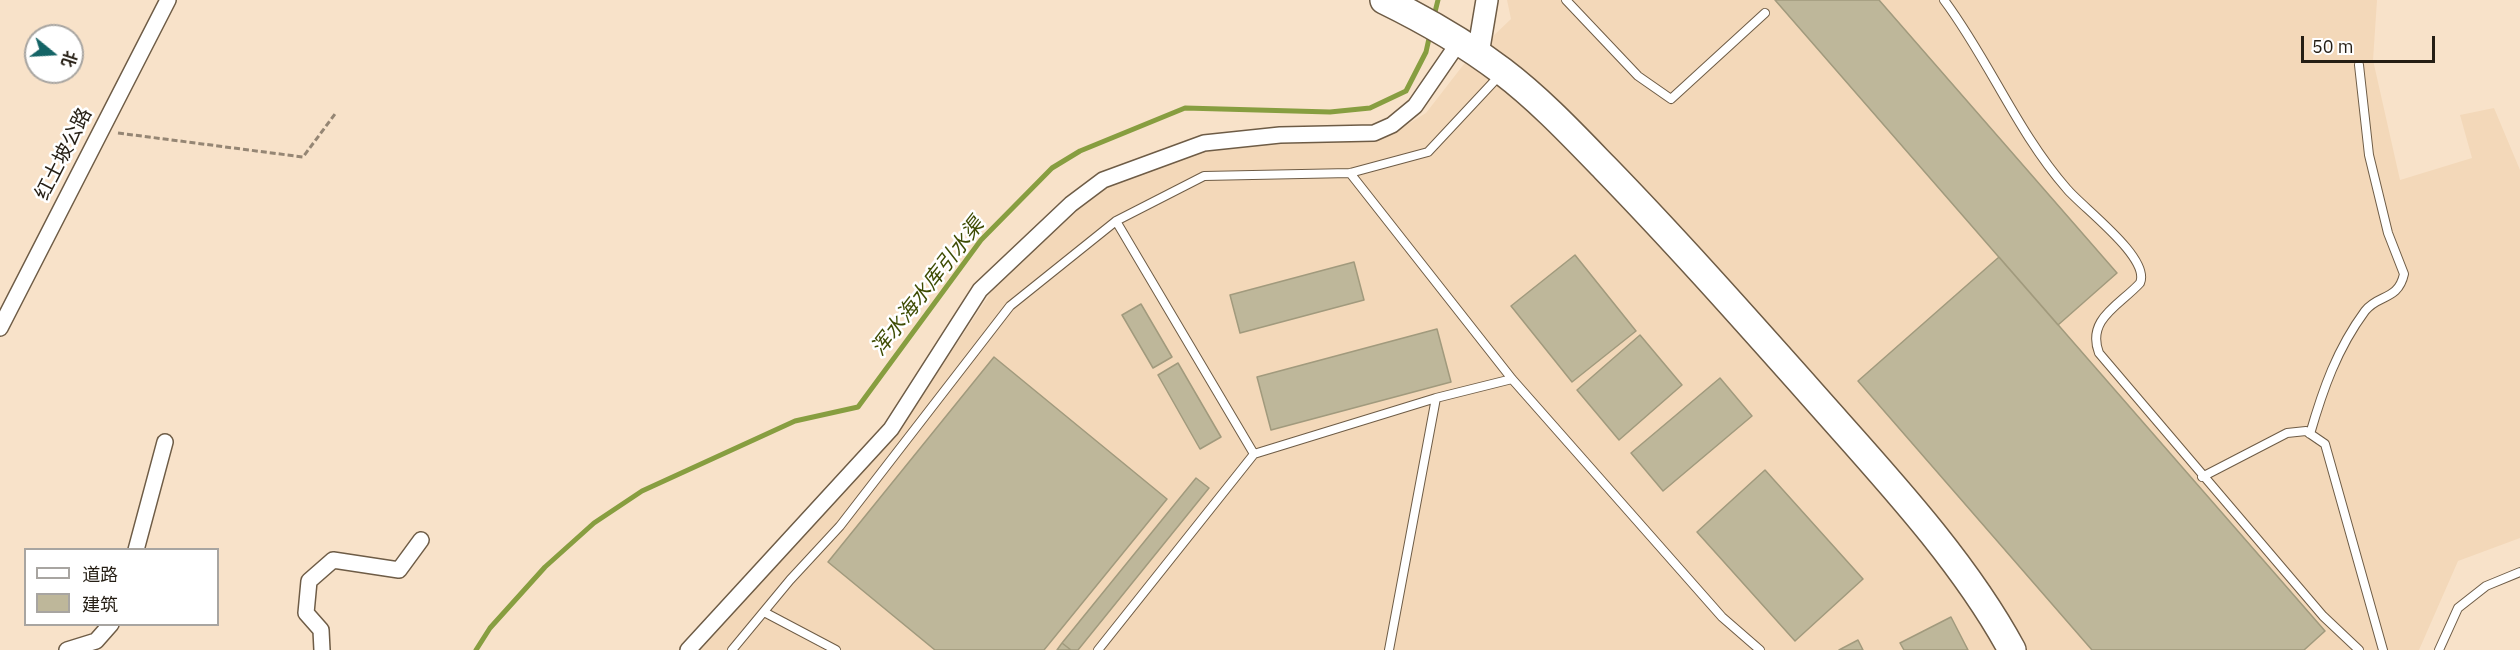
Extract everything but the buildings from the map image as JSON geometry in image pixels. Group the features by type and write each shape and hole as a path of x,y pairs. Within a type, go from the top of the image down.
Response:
{"highway":[{"path":"1393,4 1503,71 1551,114 1634,197 1844,430 1945,551 1983,603 2012,650"}],"main road":[{"path":"1460,43 1487,0"}],"street":[{"name":"红土坡公路","path":"0,328 168,0"},
{"path":"688,650 891,429 980,290 1071,204 1103,180 1204,143 1280,135 1374,133 1392,125 1415,106 1460,43"},
{"path":"136,548 165,442"},
{"path":"322,650 321,630 306,613 309,581 333,560 399,570 421,540"},
{"path":"67,650 96,641 109,626"}],"lane":[{"path":"1566,0 1638,76 1671,99 1764,13"},
{"path":"1944,0 2045,162 2068,190 2139,263 2143,273 2140,283 2099,322 2096,329 2095,344 2105,362 2323,616 2359,650"},
{"path":"2310,434 2322,389 2339,350 2368,307 2394,294 2404,274 2388,233 2369,155 2359,65"},
{"path":"732,650 840,526 1010,306 1116,221 1204,176 1350,173 1428,152 1503,71"},
{"path":"1350,173 1512,379 1722,618 1760,650"},
{"path":"1116,221 1254,454"},
{"path":"1098,650 1254,454 1436,399 1512,379"},
{"path":"1389,650 1436,399"},
{"path":"2202,477 2287,433 2306,431 2325,444 2383,650"},
{"path":"2439,650 2458,608 2486,586 2520,572"},
{"path":"764,612 836,650"}],"path":[{"path":"99,131 149,135 303,157 335,114"}],"shaded area":[{"path":"1507,0 2377,0 2373,60 2400,180 2472,158 2460,115 2494,108 2520,170 2520,538 2458,561 2419,650 695,650 899,430 998,282 1104,185 1218,147 1376,140 1390,135 1426,113 1464,64 1511,19"}],"waterway":[{"name":"浑水海水库引水渠","path":"1434,16 1438,0"},
{"name":"浑水海水库引水渠","path":"476,650 490,628 545,567 594,523 642,491 795,421 858,407 981,240 1052,168 1080,151 1185,108 1330,112 1370,108 1406,91 1426,52 1430,34"}]}
